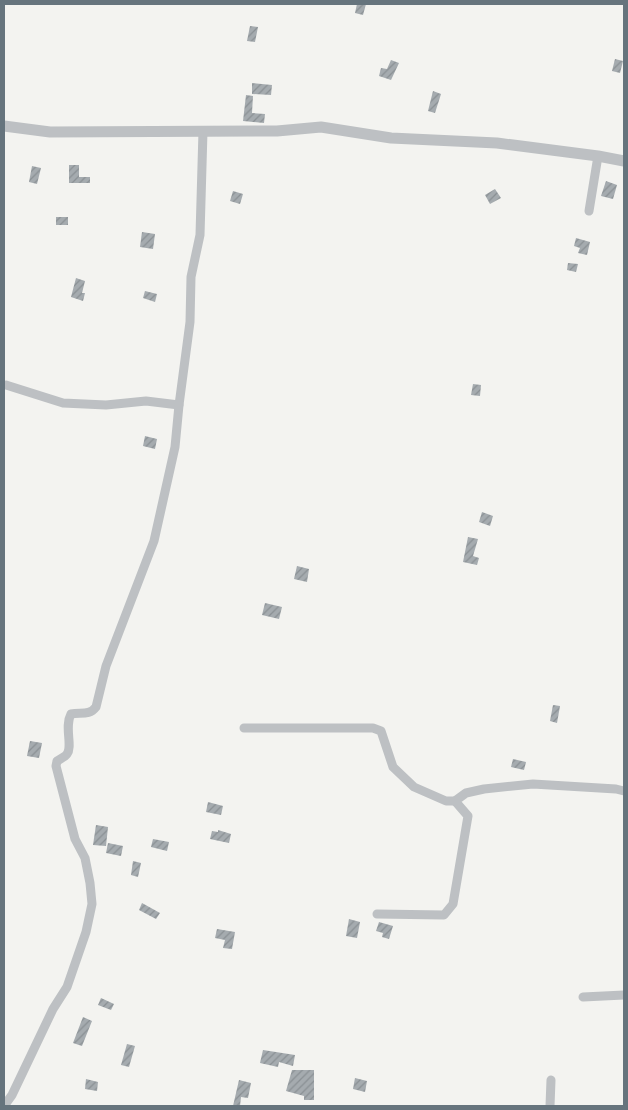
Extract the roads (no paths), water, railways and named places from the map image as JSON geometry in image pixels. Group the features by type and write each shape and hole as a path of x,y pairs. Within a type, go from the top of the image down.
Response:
{"street":[{"path":"4,126 50,132 278,131 321,127 391,138 497,143 624,161"},
{"path":"4,1106 12,1095 53,1009 67,987 86,932 92,904 90,882 84,858 75,838 56,766 57,761 67,755 69,750 68,731 71,714 87,714 96,707 106,666 154,541 175,447 190,322 191,276 200,234 203,131"},
{"path":"589,211 598,156"},
{"path":"6,385 63,403 106,405 146,401 179,405"},
{"path":"244,728 373,728 381,731 393,767 414,787 446,801 455,800 466,793 484,789 533,784 624,790"},
{"path":"377,914 444,915 453,904 468,816 455,800"},
{"path":"583,997 624,996"},
{"path":"550,1106 551,1080"}]}
